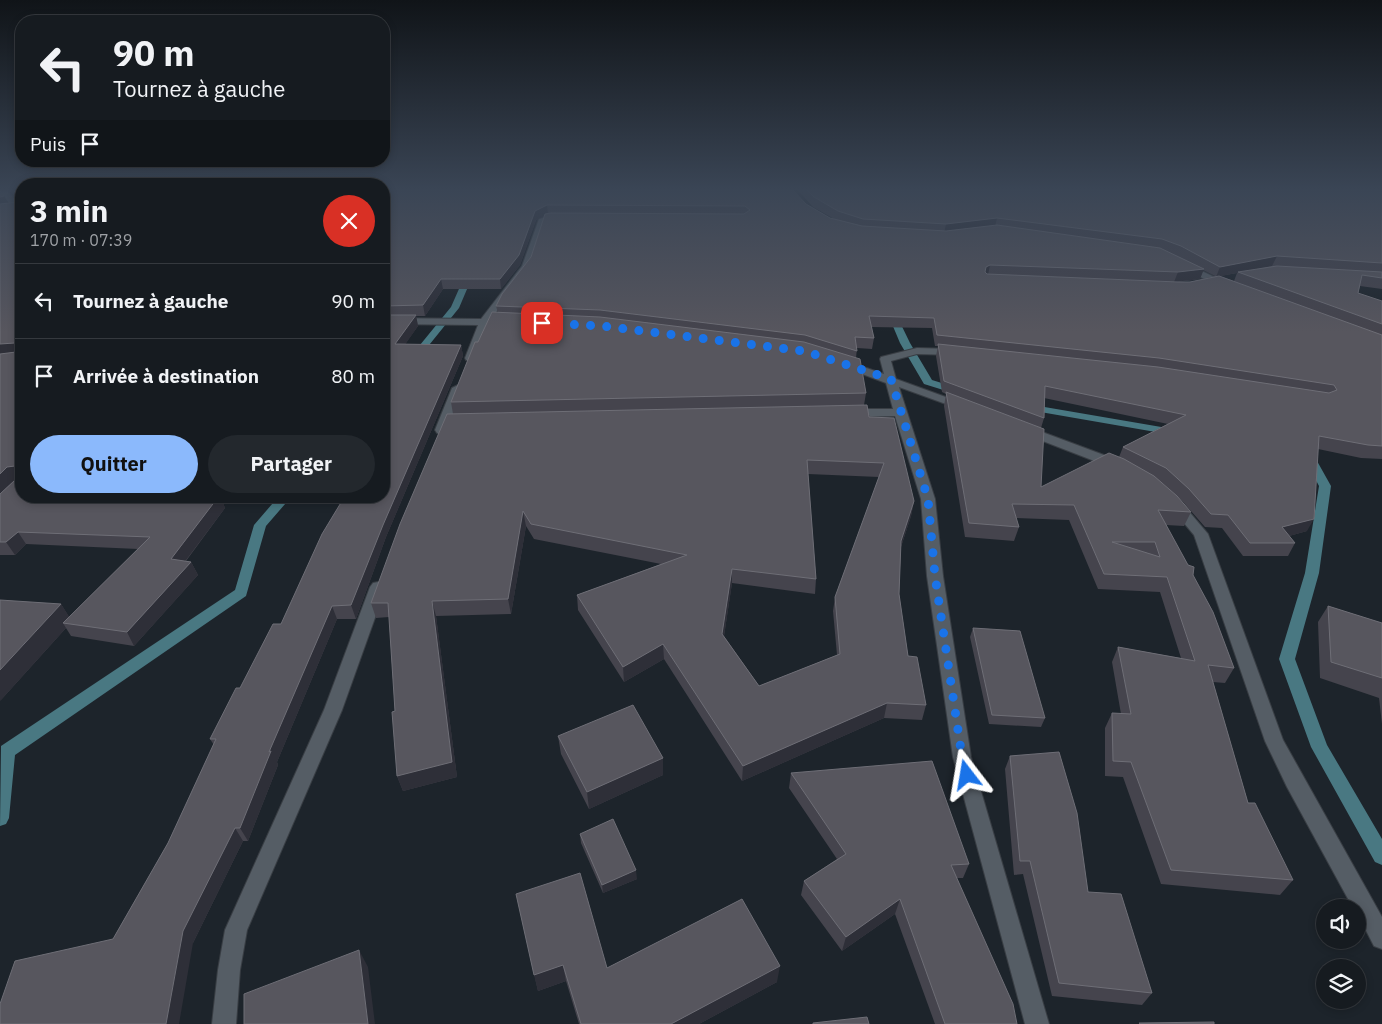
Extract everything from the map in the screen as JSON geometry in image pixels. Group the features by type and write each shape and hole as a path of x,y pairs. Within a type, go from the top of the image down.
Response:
{"street":[{"path":"437,441 449,423 484,321 526,266 537,236"},
{"path":"1180,263 1230,288"},
{"path":"1196,285 1232,278"},
{"path":"390,321 513,322"},
{"path":"970,354 917,351 885,359 928,499 935,576 962,757 1037,1024"},
{"path":"830,359 891,379 975,411"},
{"path":"837,413 900,412"},
{"path":"1012,425 1124,468"},
{"path":"1165,495 1201,534 1274,741 1294,781 1382,938"},
{"path":"224,1024 229,970 236,930 329,719 382,574"}],"building":[{"path":"0,236 15,236 15,343 0,344"},
{"path":"390,236 526,236 519,255 500,279 441,279 423,305 390,306"},
{"path":"538,236 1073,236 1160,248 1204,269 1178,272 990,265 986,267 985,272 987,274 1178,282 1190,282 1219,276 1382,335 1382,446 1319,436 1314,519 1282,527 1295,543 1250,543 1228,515 1211,514 1189,489 1166,468 1123,447 1186,415 1045,386 1044,418 944,381 938,344 1158,367 1329,393 1337,390 1334,385 1159,358 937,335 934,318 869,316 874,338 855,337 857,351 805,335 600,310 496,306 502,294 531,257"},
{"path":"1137,236 1382,236 1382,263 1277,256 1220,267 1181,246 1162,239"},
{"path":"1277,266 1382,272 1382,278 1362,275 1358,293 1382,301 1382,324 1238,272"},
{"path":"492,312 600,317 804,342 860,359 866,393 451,402 475,342 478,342"},
{"path":"390,315 416,315 395,344 461,345 383,525 351,605 332,606 269,752 271,751 240,828 235,828 183,931 166,1024 0,1024 0,1004 15,961 113,939 168,843 216,739 210,739 236,688 240,688 273,624 281,624 322,534 341,503 390,503"},
{"path":"15,352 15,466 7,467 0,474 0,354"},
{"path":"946,392 1044,429 1041,487 1109,453 1154,476 1177,496 1191,512 1158,510 1188,565 1194,567 1193,575 1213,612 1234,668 1208,665 1248,803 1255,803 1293,880 1171,870 1131,762 1113,761 1112,713 1131,714 1118,647 1195,661 1167,577 1104,574 1074,505 1012,504 1019,527 969,523","holes":["1112,542 1155,542 1160,557"]},
{"path":"867,405 869,417 894,418 914,501 901,541 899,594 908,656 917,657 926,705 887,703 743,766 663,644 623,667 577,595 687,555 531,524 523,511 508,599 432,601 452,762 397,776 392,712 395,711 388,603 371,603 400,524 447,414","holes":["807,460 884,463 835,597 840,654 759,686 722,634 732,569 816,579"]},
{"path":"15,480 15,503 214,503 171,559 191,562 127,632 63,623 150,537 18,532 6,542 0,542 0,494"},
{"path":"0,600 61,604 0,670"},
{"path":"1328,606 1382,623 1382,678 1331,662"},
{"path":"973,628 1020,631 1045,718 992,715"},
{"path":"633,705 663,758 587,792 558,736"},
{"path":"1059,752 1077,813 1088,892 1121,894 1152,993 1059,983 1030,861 1020,861 1010,756"},
{"path":"932,761 969,864 951,865 1013,1004 1017,1024 945,1024 900,899 846,937 804,881 846,854 791,773"},
{"path":"613,819 636,870 602,885 580,834"},
{"path":"580,873 607,968 742,899 780,966 671,1024 581,1024 563,965 534,975 516,894"},
{"path":"359,950 368,1024 244,1024 244,994"},
{"path":"867,1017 869,1024 813,1024 813,1023"},
{"path":"1214,1022 1214,1024 1139,1023"}],"waterway":[{"path":"414,358 455,308 469,275"},
{"path":"891,312 905,343 928,382 957,391"},
{"path":"1027,407 1173,432"},
{"path":"1304,460 1313,463 1325,486 1312,573 1287,659 1319,747 1382,856"},
{"path":"0,818 7,751 241,593 260,525 280,503"}],"route":[{"path":"542,323 602,326 804,351 891,379 928,499 935,576 962,757 967,775"}]}
